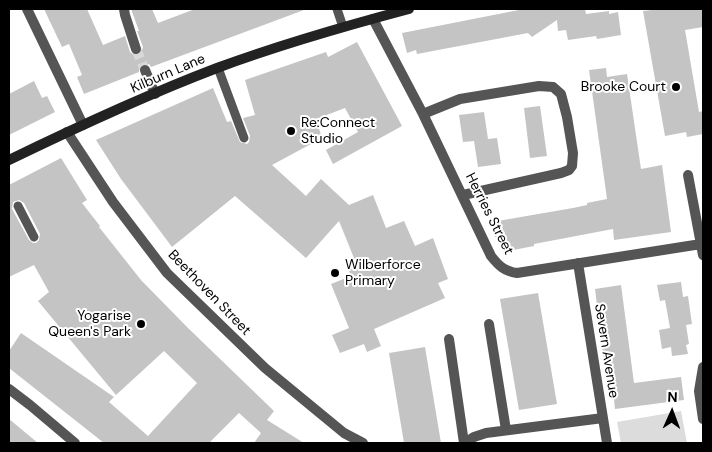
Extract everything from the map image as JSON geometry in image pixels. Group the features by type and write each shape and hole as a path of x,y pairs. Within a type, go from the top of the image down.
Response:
{"main road":[{"name":"Kilburn Lane","path":"9,160 67,132 218,68 373,18 409,9"}],"street":[{"path":"28,9 83,125"},
{"path":"124,9 136,49"},
{"name":"Herries Street","path":"373,18 423,114 492,256 499,266 506,271 517,273 578,263 702,250"},
{"path":"145,70 155,94"},
{"path":"423,114 460,99 539,86 554,87 562,94 573,153 572,166 569,170 463,195"},
{"name":"Beethoven Street","path":"67,132 113,202 167,273 265,368 344,433 363,443"},
{"path":"688,175 702,250"},
{"name":"Severn Avenue","path":"578,263 607,443"},
{"path":"489,324 506,430"},
{"path":"449,338 465,443 474,436 506,430 603,418"},
{"path":"703,367 699,391 703,419"},
{"path":"9,389 75,443"}],"lane":[{"path":"338,9 343,28"},
{"path":"218,68 244,138"},
{"path":"18,206 34,237"}],"shaded area":[{"path":"681,411 687,443 621,443 617,422"}],"building":[{"path":"44,9 87,9 103,45 125,36 130,52 135,56 141,54 143,47 131,9 152,9 158,23 195,9 304,10 151,67 149,64 143,64 139,66 139,72 84,94 77,77 82,75 69,44 62,47"},
{"path":"524,9 585,9 586,14 609,11 609,14 618,12 621,35 597,39 596,36 568,40 566,30 558,31 557,20 532,37 528,33 417,54 416,50 407,53 402,33"},
{"path":"703,9 703,27 685,30 699,112 703,111 703,134 687,137 686,132 665,136 643,11"},
{"path":"357,42 402,126 333,164 326,150 358,132 345,108 316,119 322,138 272,165 306,196 321,179 349,205 373,195 386,228 404,221 415,246 433,238 448,279 438,283 445,298 374,329 381,346 367,352 364,344 340,353 332,335 349,328 331,284 351,276 347,266 356,263 339,221 306,258 235,196 172,247 121,179 96,140 213,88 227,122 231,121 240,142 247,144 250,136 243,118 255,115 245,80 326,52 328,57"},
{"path":"606,68 607,77 627,74 641,169 662,165 671,232 614,240 613,229 534,244 534,246 508,251 505,235 495,237 492,222 573,208 607,199 589,70"},
{"path":"34,81 42,98 47,96 55,112 9,135 9,94"},
{"path":"540,106 547,156 530,158 524,108"},
{"path":"484,112 488,139 497,138 501,164 478,167 474,141 463,142 459,115"},
{"path":"61,158 87,200 82,203 141,280 274,411 267,420 304,443 254,443 261,433 239,413 209,443 104,443 9,368 9,351 21,333 114,397 109,402 148,436 197,383 164,351 116,395 38,301 49,292 34,265 9,277 9,185","holes":["19,200 24,203 40,234 39,240 36,243 29,240 12,209 13,202"]},
{"path":"681,282 683,297 688,296 692,324 686,325 689,344 686,345 688,354 672,356 671,347 662,349 659,330 670,328 665,300 660,301 657,285"},
{"path":"621,285 634,383 681,377 684,400 615,409 610,361 604,361 595,289"},
{"path":"538,293 557,404 519,410 500,299"},
{"path":"425,347 441,443 404,443 389,353"},
{"path":"9,419 38,443 9,443"}],"tunnel":[{"path":"136,49 145,70"}],"place":[{"name":"Brooke Court","path":"676,87"},
{"name":"Re:Connect Studio","path":"291,131"},
{"name":"Wilberforce Primary","path":"335,273"},
{"name":"Yogarise Queen's Park","path":"141,324"}]}
